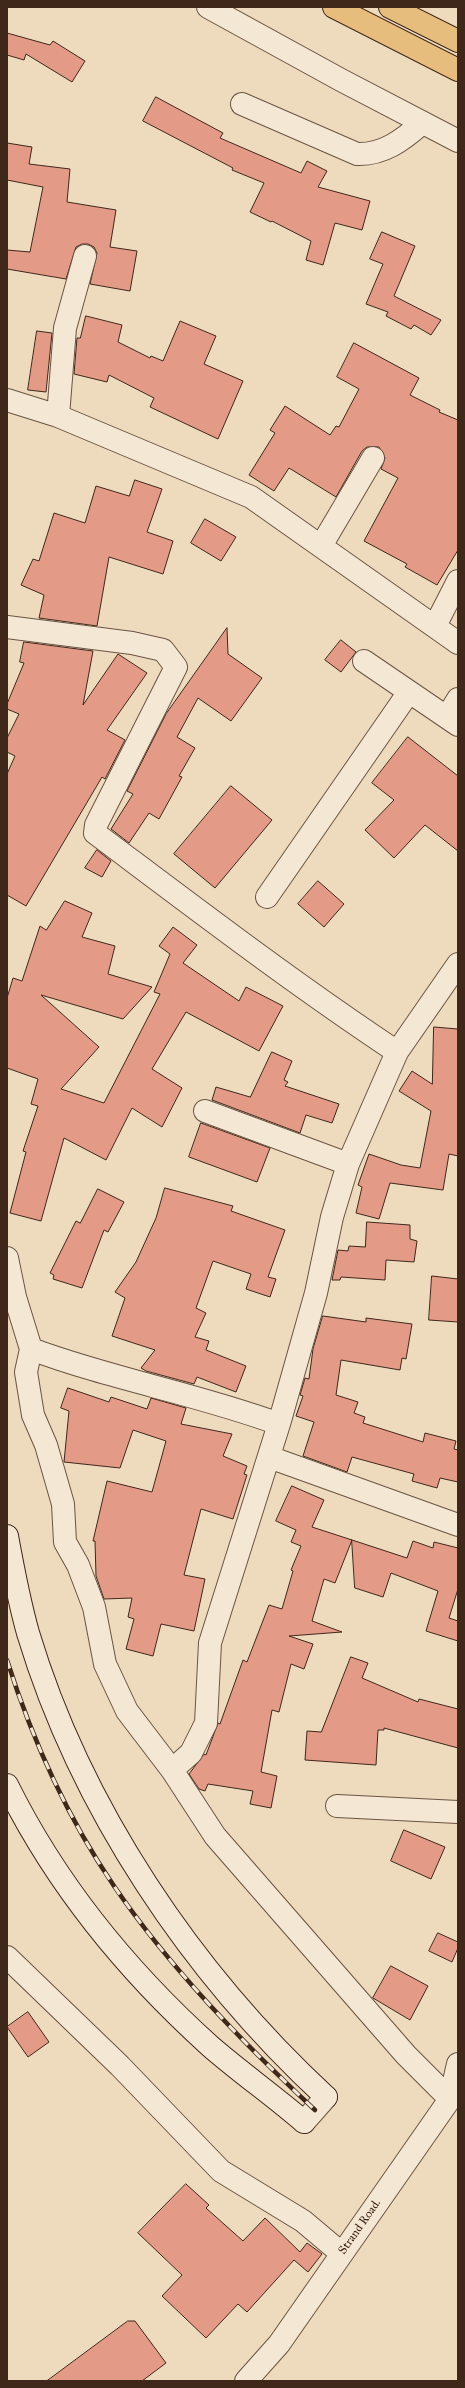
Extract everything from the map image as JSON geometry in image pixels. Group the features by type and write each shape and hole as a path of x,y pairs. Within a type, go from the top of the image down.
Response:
{"highway":[{"path":"334,7 458,70"},
{"path":"390,7 458,41"}],"street":[{"path":"208,7 458,141"},
{"path":"242,104 357,154 370,154 383,150 406,137 422,123"},
{"path":"58,416 65,328 85,256"},
{"path":"7,400 58,416 251,496 458,643"},
{"path":"321,546 373,458"},
{"path":"435,626 458,580"},
{"path":"7,627 132,643 163,650 176,668 96,825 96,833 327,1006 397,1052"},
{"path":"364,661 452,721 458,699"},
{"path":"267,897 409,692"},
{"path":"172,1770 191,1753 206,1723 210,1643 279,1424 316,1293 332,1217 348,1164 397,1052 448,992 458,964"},
{"path":"205,1111 348,1164"},
{"path":"7,1258 15,1297 31,1349 26,1372 33,1415 46,1445 63,1504 65,1542 78,1565 94,1607 105,1664 127,1711 172,1770 215,1836 406,2055 450,2099"},
{"path":"31,1349 65,1362 247,1412 279,1424"},
{"path":"269,1457 458,1524"},
{"path":"7,1536 28,1632 47,1689 73,1750 102,1808 134,1864 207,1968 287,2061 326,2097 304,2122 268,2091 212,2047 167,2006 125,1960 69,1889 7,1785"},
{"path":"337,1806 458,1812"},
{"path":"7,1957 120,2066 221,2171 303,2221 342,2253"},
{"name":"Strand Road.","path":"246,2381 279,2344 326,2279 342,2253 450,2099 458,2064"}],"building":[{"path":"7,33 50,45 53,41 85,61 72,82 26,54 24,60 7,55"},
{"path":"156,97 223,133 220,138 301,173 307,161 327,171 318,187 370,201 362,230 335,223 323,265 306,260 311,241 272,221 271,222 250,212 264,183 232,170 233,168 143,121"},
{"path":"7,143 32,147 29,164 70,169 67,202 116,210 110,247 137,251 130,291 90,284 97,253 94,247 88,244 82,244 76,247 66,279 7,269 7,250 30,252 43,187 7,180"},
{"path":"382,232 415,246 394,296 441,320 431,335 414,325 411,329 386,316 388,312 366,304 383,264 370,259"},
{"path":"86,316 122,325 118,342 150,358 151,356 163,361 180,321 216,336 204,364 243,381 218,439 150,407 154,398 109,375 107,382 74,374 77,338 80,338"},
{"path":"37,331 52,333 46,392 28,390"},
{"path":"354,343 419,378 410,395 440,410 439,412 458,420 458,550 437,585 405,567 407,564 364,541 398,478 381,469 385,458 379,447 367,447 362,451 336,497 289,468 274,491 249,475 275,433 270,430 285,406 330,435 336,426 339,427 359,389 337,377"},
{"path":"135,480 162,489 147,532 173,541 163,574 109,557 97,626 39,618 44,595 21,585 33,559 39,561 54,513 85,523 96,486 129,496"},
{"path":"205,519 236,537 221,561 191,543"},
{"path":"227,628 228,654 262,678 231,721 198,698 177,737 195,748 179,776 182,777 159,819 149,813 129,843 111,829 133,794 127,791 166,714"},
{"path":"341,640 356,652 341,672 325,660"},
{"path":"24,642 93,651 83,705 118,654 147,673 107,730 125,740 105,779 102,777 26,906 7,895 7,774 15,756 7,752 7,738 19,714 7,709 7,704 24,663 20,662"},
{"path":"408,737 458,776 458,851 425,825 394,858 365,830 394,800 372,783"},
{"path":"231,786 272,820 215,888 174,854"},
{"path":"97,850 111,861 102,877 85,868"},
{"path":"318,881 344,904 324,927 298,904"},
{"path":"65,901 92,913 82,937 115,946 108,974 152,987 123,1019 41,995 99,1047 61,1089 104,1103 160,994 154,992 170,954 159,946 173,927 197,945 183,963 239,1001 246,987 283,1006 259,1051 186,1012 152,1069 182,1088 162,1127 132,1108 106,1160 64,1138 41,1221 10,1213 26,1152 23,1151 38,1106 31,1104 38,1079 7,1068 7,998 13,978 22,981 40,926 46,930"},
{"path":"434,1027 458,1029 458,1156 449,1154 443,1190 390,1183 379,1219 356,1213 362,1187 358,1185 369,1154 401,1165 420,1168 431,1111 399,1091 412,1071 432,1084"},
{"path":"272,1052 292,1061 284,1080 288,1082 285,1086 339,1104 332,1123 306,1115 300,1133 212,1100 216,1087 250,1097"},
{"path":"201,1123 270,1148 257,1182 189,1157"},
{"path":"165,1188 233,1206 231,1211 285,1230 268,1277 276,1279 270,1297 246,1289 251,1274 213,1261 196,1308 206,1313 195,1337 209,1341 206,1350 246,1366 236,1392 197,1377 194,1384 146,1371 141,1368 155,1350 112,1336 125,1298 115,1292 136,1262 156,1218"},
{"path":"98,1189 124,1202 108,1232 104,1230 82,1288 53,1279 54,1275 50,1273 76,1221 80,1223"},
{"path":"367,1222 410,1225 410,1239 417,1241 414,1262 386,1260 385,1280 341,1277 340,1280 332,1280 338,1250 348,1251 349,1246 365,1247"},
{"path":"432,1276 458,1279 458,1322 429,1320"},
{"path":"323,1316 366,1322 366,1318 412,1324 406,1359 402,1358 400,1370 341,1360 336,1395 358,1402 354,1413 365,1417 363,1423 423,1442 425,1433 456,1441 454,1449 458,1450 458,1482 440,1478 437,1488 412,1481 414,1474 352,1457 347,1472 303,1456 314,1422 296,1416 303,1396 300,1395 305,1378 309,1379 313,1349"},
{"path":"68,1388 109,1402 111,1397 147,1409 151,1398 186,1408 181,1424 232,1434 223,1456 247,1466 244,1474 247,1475 233,1519 201,1509 184,1575 205,1579 194,1631 161,1624 153,1656 126,1649 134,1619 128,1617 132,1598 104,1599 96,1576 95,1541 93,1541 107,1481 152,1492 166,1441 133,1430 120,1468 64,1462 69,1411 61,1408"},
{"path":"292,1486 324,1500 312,1527 352,1540 335,1583 324,1579 312,1621 342,1632 289,1636 313,1644 304,1669 291,1664 279,1712 272,1710 261,1772 277,1776 271,1808 250,1804 253,1791 208,1784 205,1791 199,1789 189,1774 204,1754 206,1755 218,1723 220,1724 243,1660 247,1662 269,1605 282,1609 293,1571 291,1570 301,1546 291,1542 296,1530 276,1521"},
{"path":"352,1540 407,1558 413,1541 433,1548 434,1542 458,1548 458,1589 449,1618 458,1621 458,1641 426,1631 438,1591 391,1573 383,1597 355,1588"},
{"path":"351,1657 368,1663 362,1678 418,1702 419,1699 458,1709 458,1748 384,1728 384,1730 378,1730 376,1765 305,1760 307,1731 321,1732"},
{"path":"404,1830 445,1847 431,1879 391,1861"},
{"path":"438,1933 458,1942 458,1948 452,1962 429,1951"},
{"path":"391,1966 428,1986 410,2020 373,1998"},
{"path":"28,2012 49,2042 28,2057 7,2027"},
{"path":"186,2184 209,2205 206,2208 243,2241 265,2218 300,2252 307,2243 322,2254 308,2272 294,2260 247,2312 238,2304 206,2338 162,2296 182,2275 138,2233"},
{"path":"128,2321 135,2321 166,2363 142,2381 47,2381"}],"railway":[{"path":"7,1660 39,1748 52,1777 81,1833 114,1886 159,1946 208,2003 234,2031 315,2110"}]}
